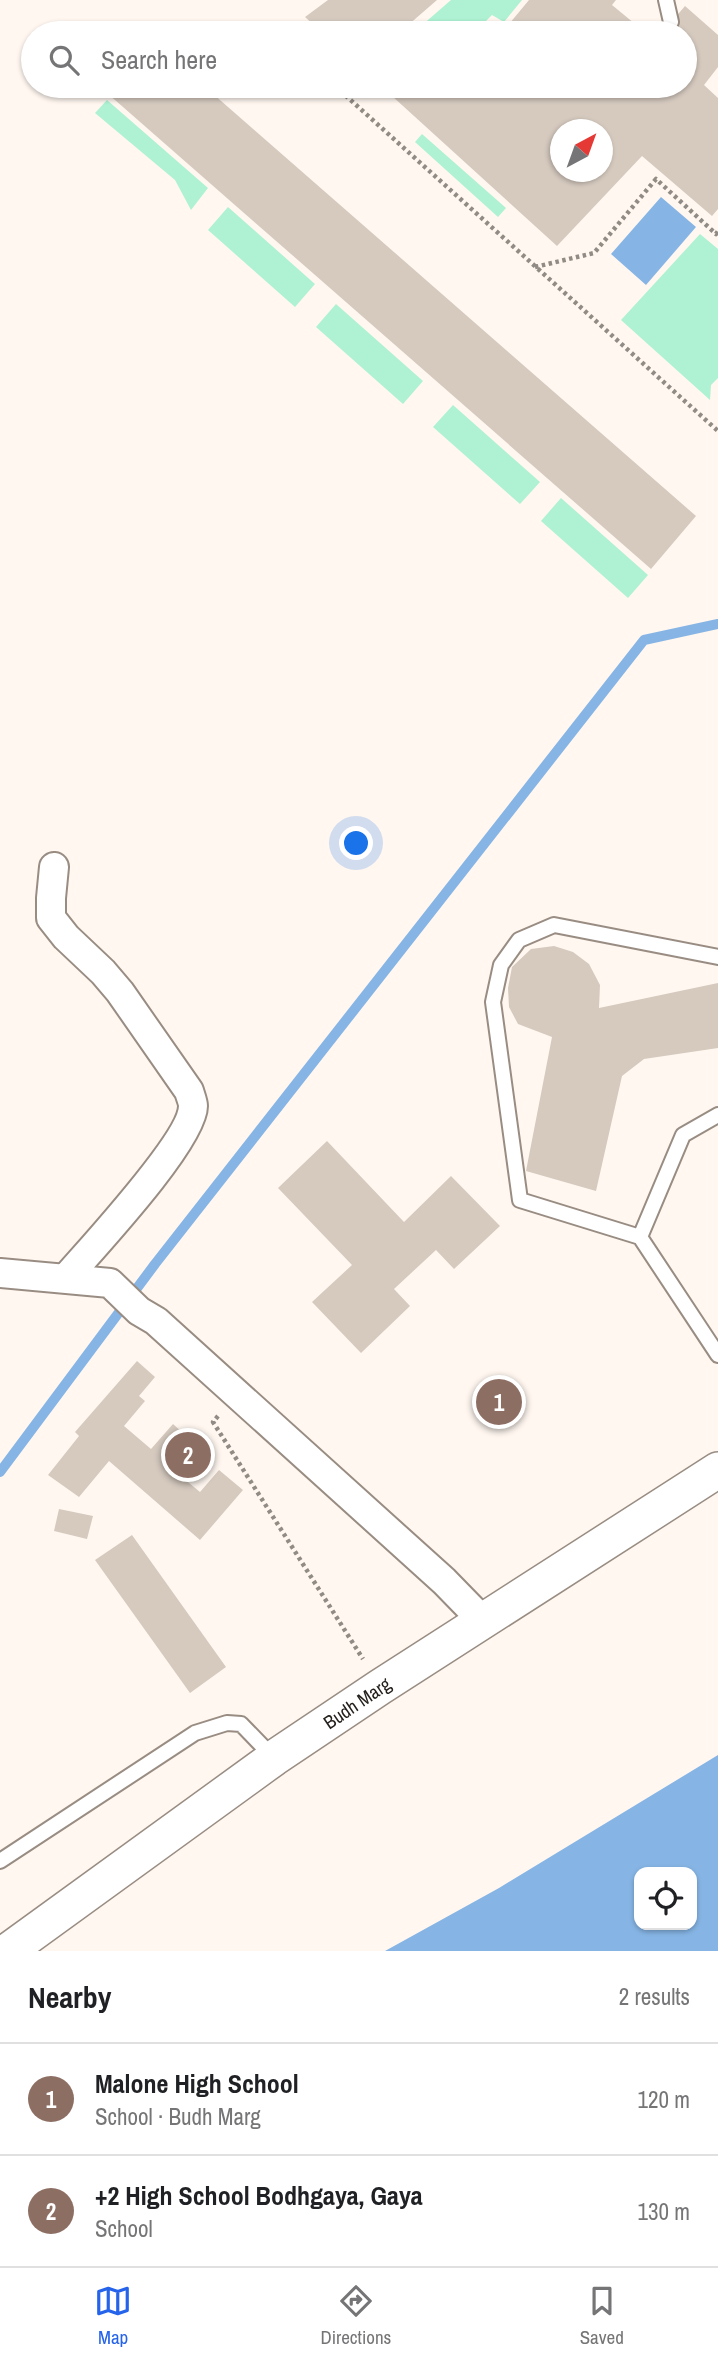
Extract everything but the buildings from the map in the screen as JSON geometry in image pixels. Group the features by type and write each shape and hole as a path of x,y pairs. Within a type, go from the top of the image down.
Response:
{"street":[{"path":"54,867 51,918 120,992 189,1091 193,1107 189,1122 159,1170 66,1278"},
{"path":"0,1273 110,1283 139,1311 156,1321 444,1581 483,1621"},
{"name":"Budh Marg","path":"8,1951 274,1758 718,1470"}],"lane":[{"path":"666,0 671,21"},
{"path":"718,957 554,925 519,940 501,965 493,1002 520,1200 640,1237 718,1355"},
{"path":"640,1237 683,1135 718,1115"},
{"path":"0,1861 195,1733 227,1723 241,1724 274,1758"}],"path":[{"path":"348,98 718,431"},
{"path":"535,267 594,253 656,179 716,234 718,231"},
{"path":"237,1394 213,1422 380,1687"}],"green space":[{"path":"451,0 522,0 505,21 492,15 486,21 427,21"},
{"path":"107,100 208,188 191,210 175,180 95,113"},
{"path":"422,134 506,208 498,217 415,142"},
{"path":"228,207 315,284 295,307 208,230"},
{"path":"700,234 718,249 718,378 711,385 710,400 621,320"},
{"path":"336,304 423,381 403,404 316,327"},
{"path":"453,405 540,482 520,504 433,427"},
{"path":"561,498 648,575 628,598 541,521"}],"water":[{"path":"661,197 696,227 646,285 611,254"},
{"path":"718,1755 718,1951 385,1951 499,1888"}],"waterway":[{"path":"0,1472 155,1264 644,640 718,624"}],"place":[{"name":"Malone High School","path":"499,1402"},
{"name":"+2 High School Bodhgaya, Gaya","path":"188,1455"}]}
